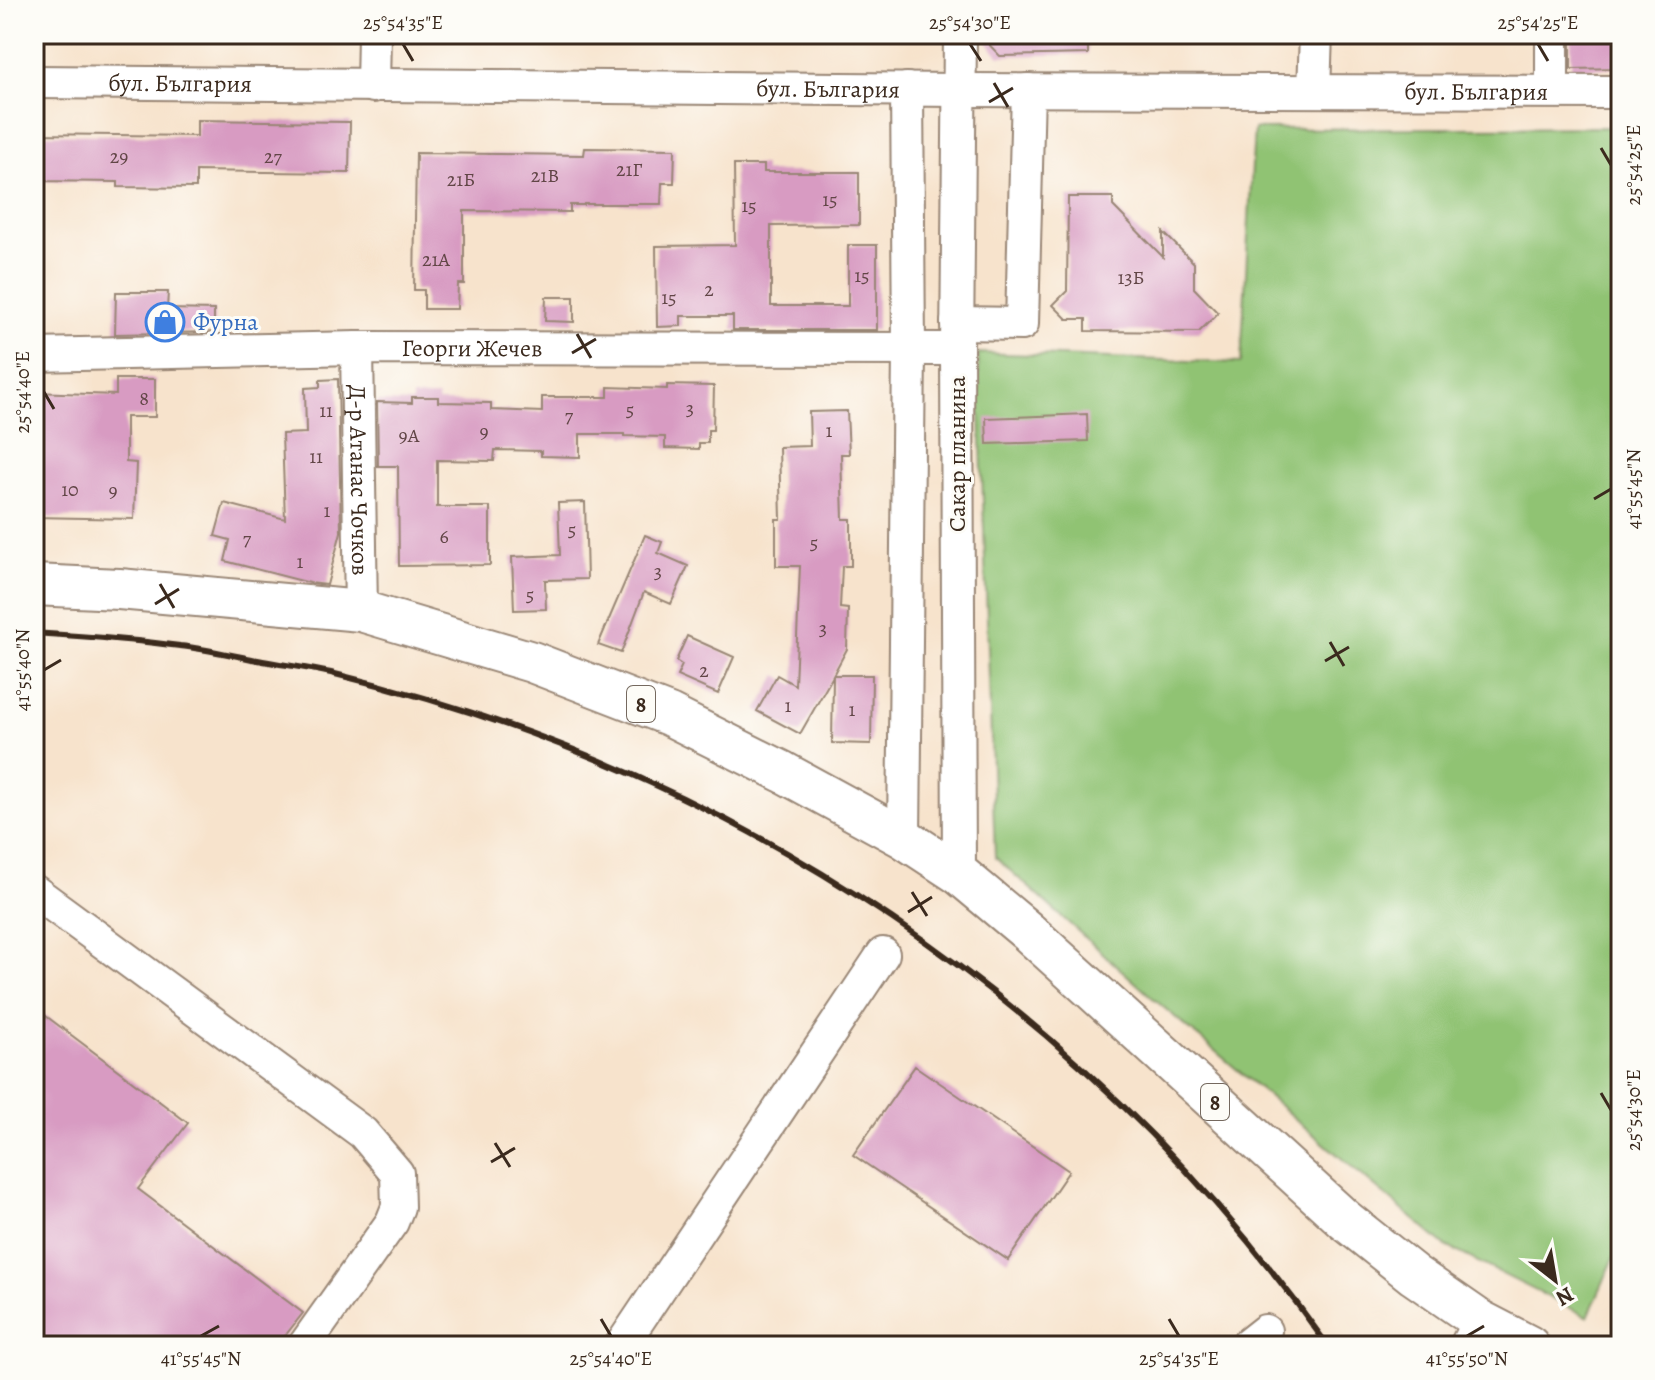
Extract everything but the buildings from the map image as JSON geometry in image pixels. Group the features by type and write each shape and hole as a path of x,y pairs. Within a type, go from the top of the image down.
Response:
{"main road":[{"name":"8","path":"34,585 119,589 361,611 532,662 669,715 783,772 904,838 959,874 1079,977 1345,1220 1414,1275 1473,1333 1529,1346"}],"street":[{"path":"373,86 374,34"},
{"name":"Сакар планина","path":"959,874 957,336 960,34"},
{"path":"1314,91 1316,34"},
{"path":"1552,34 1552,91"},
{"name":"бул. България","path":"34,82 1621,92"},
{"name":"Сакар планина","path":"904,838 909,349 907,89"},
{"name":"Георги Жечев","path":"34,355 357,348 909,349 1022,324 1028,90"},
{"name":"Д-р Атанас Чочков","path":"357,348 361,611"},
{"path":"34,891 363,1133 397,1173 398,1207 392,1222 304,1346"},
{"path":"621,1346 883,954"}],"green space":[{"path":"1621,127 1621,1242 1588,1317 1444,1245 1155,1000 995,857 978,353 1241,363 1254,129"}],"railway":[{"path":"34,633 190,647 331,673 481,716 624,771 761,839 891,918 1014,1009 1128,1111 1233,1223 1328,1346"}],"place":[{"name":"Фурна","path":"165,322"}]}
